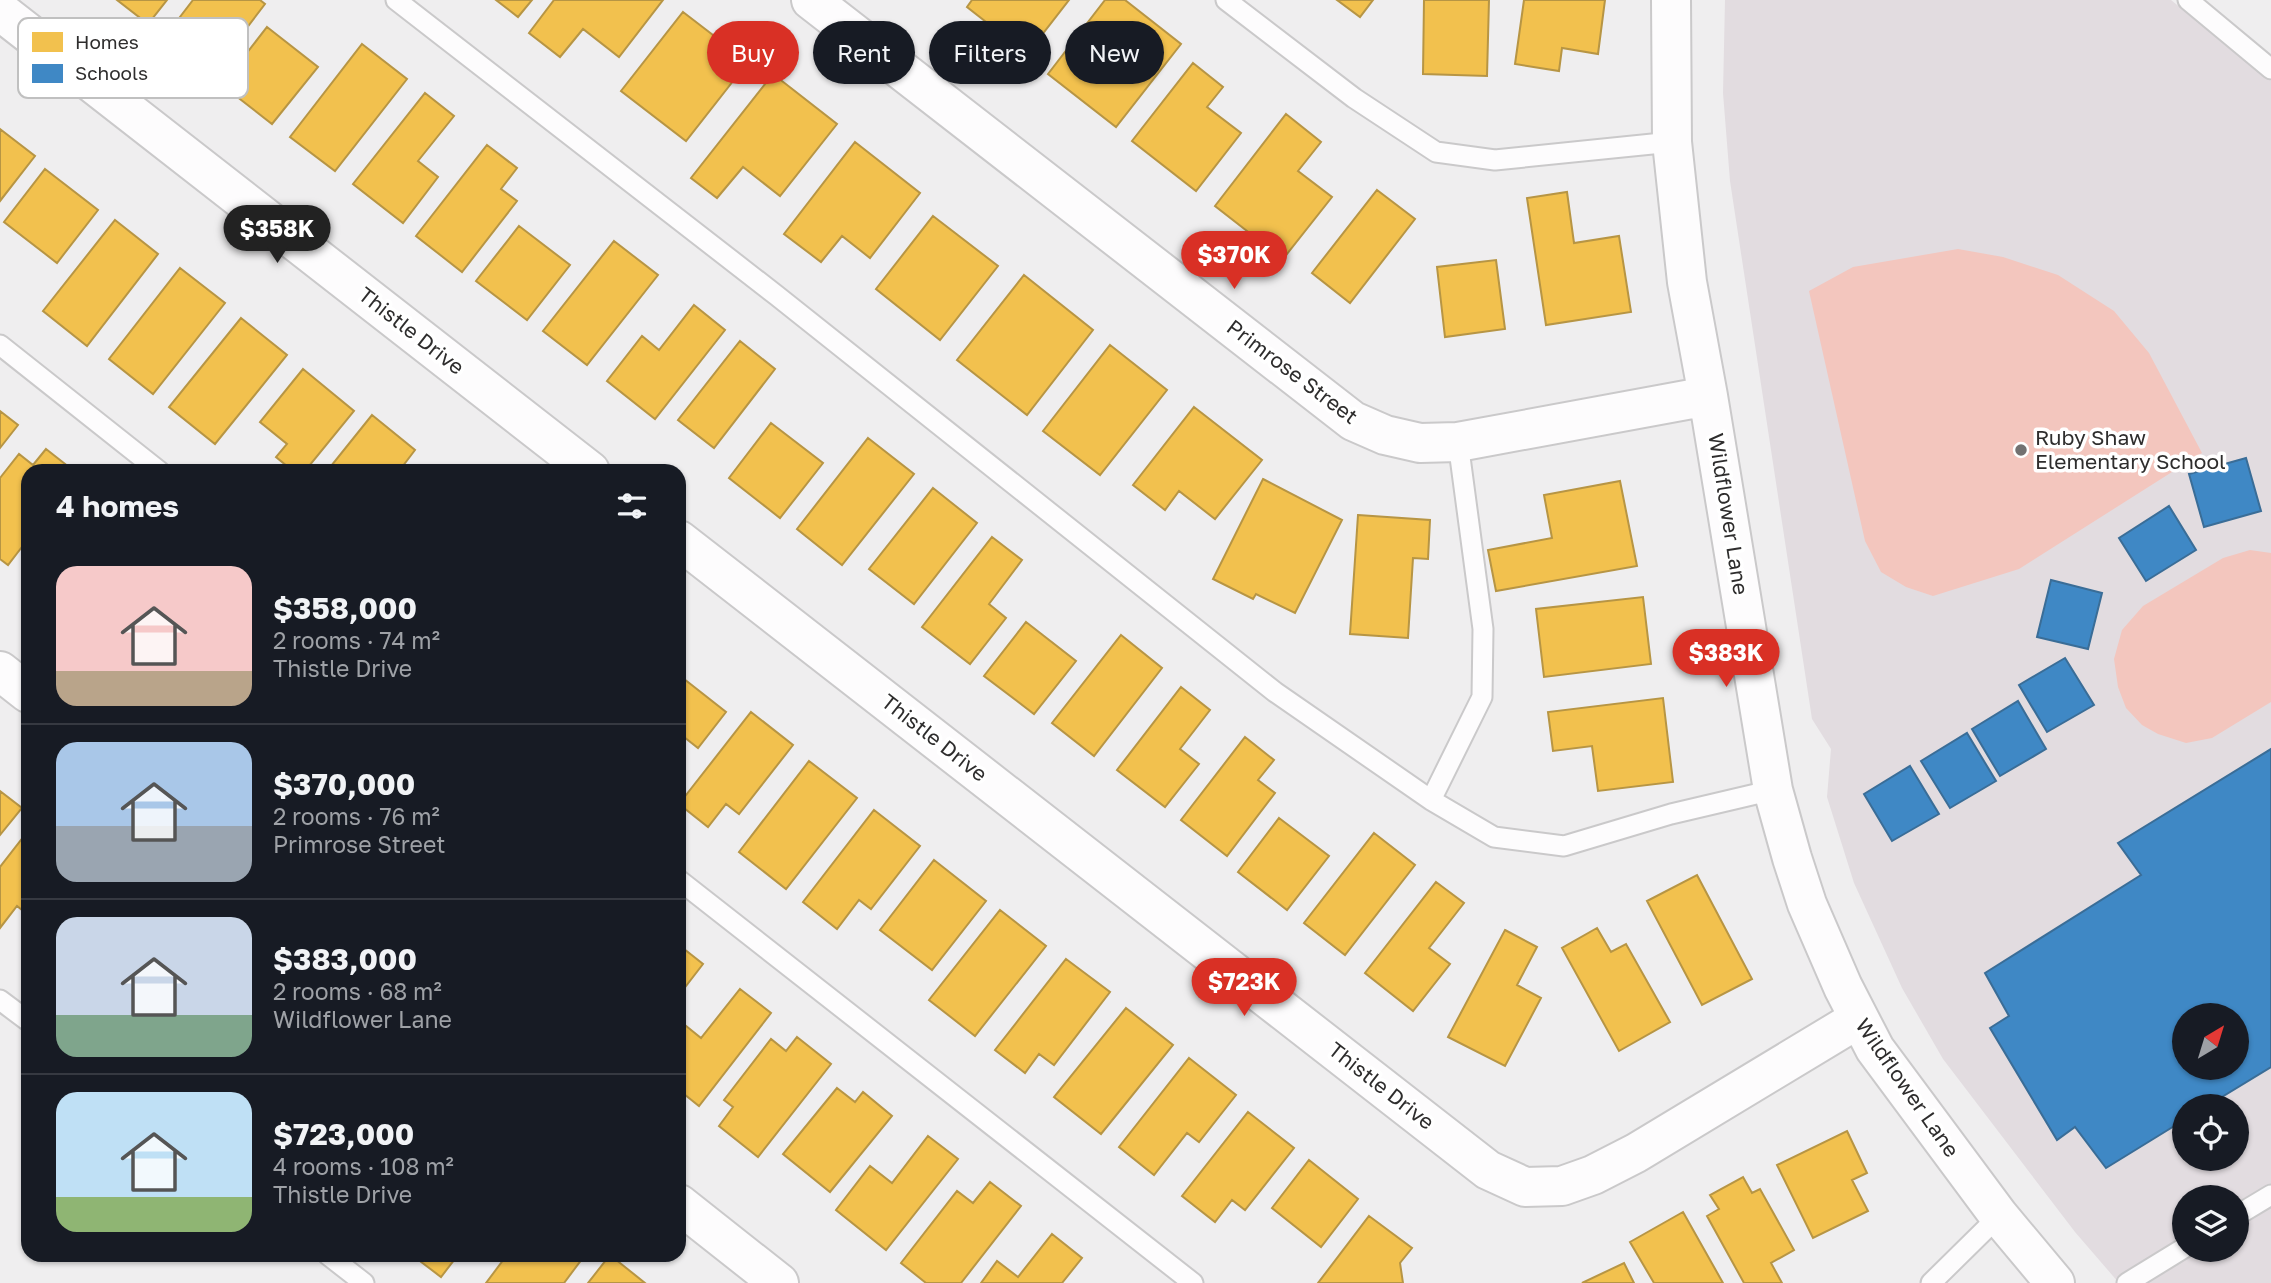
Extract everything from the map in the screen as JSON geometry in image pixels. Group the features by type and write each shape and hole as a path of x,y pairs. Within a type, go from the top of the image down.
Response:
{"street":[{"name":"Primrose Street","path":"811,0 1353,421 1385,435 1420,443 1458,442 1708,396"},
{"name":"Wildflower Lane","path":"1671,0 1672,142 1687,282 1773,790 1792,858 1807,904 1874,1049 1999,1216 2055,1283"},
{"name":"Thistle Drive","path":"0,11 18,25"},
{"name":"Thistle Drive","path":"112,98 581,464"},
{"name":"Thistle Drive","path":"686,545 1488,1170 1525,1187 1562,1186 1615,1164 1858,1019"},
{"path":"0,671 21,688"},
{"path":"686,1210 779,1283"}],"lane":[{"path":"396,0 765,286 1275,692 1431,800 1494,837 1564,846 1671,814 1773,790"},
{"path":"1226,0 1354,98 1436,152 1495,160 1672,142"},
{"path":"2188,0 2271,69"},
{"path":"0,345 150,464"},
{"path":"1431,800 1482,697 1483,629 1458,442"},
{"path":"686,885 1193,1283"},
{"path":"0,1000 21,1016"},
{"path":"2249,1208 2271,1195"},
{"path":"1931,1283 1999,1216"},
{"path":"2127,1283 2172,1255"},
{"path":"337,1262 364,1283"}],"shaded area":[{"name":"Ruby Shaw Elementary School","path":"1725,0 2171,0 2271,81 2271,1283 2119,1283 2075,1232 1943,1059 1902,988 1854,883 1827,797 1831,749 1812,719 1730,181 1723,93"},
{"path":"1958,249 2003,257 2058,275 2114,311 2149,353 2202,453 2019,569 1933,596 1906,587 1881,572 1865,541 1809,291 1853,267"},
{"path":"2250,550 2271,553 2271,702 2212,738 2186,743 2158,734 2142,725 2126,708 2118,687 2114,659 2122,630 2143,606 2223,558"}],"building: Homes":[{"path":"117,0 167,0 153,18 140,18"},
{"path":"193,0 260,0 265,4 248,26 248,18 179,18"},
{"path":"496,0 532,0 518,17"},
{"path":"554,0 663,0 619,57 583,29 560,57 529,33"},
{"path":"972,0 1069,0 1051,23 1051,21 985,21 967,7"},
{"path":"1105,0 1125,0 1152,21 1089,21"},
{"path":"1337,0 1373,0 1360,17"},
{"path":"1424,0 1489,0 1487,76 1423,74"},
{"path":"1524,0 1605,0 1598,54 1562,48 1559,71 1515,64"},
{"path":"683,12 707,30 707,84 731,84 686,141 621,91"},
{"path":"267,27 318,67 272,124 239,98 248,98 248,51"},
{"path":"1164,31 1181,44 1164,66"},
{"path":"362,44 407,79 335,171 290,137"},
{"path":"1065,52 1065,84 1150,84 1116,127 1051,76 1051,70"},
{"path":"1193,63 1223,87 1207,107 1241,133 1196,191 1132,141"},
{"path":"765,84 786,84 837,124 780,196 743,167 717,198 691,178"},
{"path":"425,93 454,116 418,161 438,177 403,223 353,184"},
{"path":"1286,114 1321,142 1298,171 1332,197 1283,259 1215,206"},
{"path":"0,129 35,156 0,201"},
{"path":"855,142 920,193 870,258 842,236 821,262 784,234"},
{"path":"487,145 517,168 501,189 517,201 462,272 416,236"},
{"path":"45,169 98,210 57,263 4,222"},
{"path":"1377,190 1415,219 1350,303 1312,273"},
{"path":"1567,192 1574,243 1619,236 1631,312 1546,325 1527,198"},
{"path":"933,216 998,266 940,340 876,289"},
{"path":"115,220 158,254 87,346 43,311"},
{"path":"519,226 570,265 527,320 476,281"},
{"path":"614,241 658,275 587,365 543,331"},
{"path":"1496,260 1505,329 1445,337 1437,267"},
{"path":"180,268 225,303 153,394 109,359"},
{"path":"1024,275 1093,330 1027,415 957,360"},
{"path":"694,305 725,330 655,419 607,381 642,336 659,350"},
{"path":"241,318 287,355 215,444 169,407"},
{"path":"740,341 775,369 714,448 678,420"},
{"path":"1110,345 1167,390 1100,475 1043,431"},
{"path":"303,369 354,411 311,464 284,464 276,457 287,444 260,422"},
{"path":"1194,407 1262,460 1215,519 1179,491 1165,510 1133,485"},
{"path":"0,411 18,425 0,448"},
{"path":"372,415 415,450 404,464 333,464"},
{"path":"771,423 823,463 780,518 729,478"},
{"path":"868,438 914,474 842,565 797,529"},
{"path":"46,449 65,464 34,464"},
{"path":"19,454 32,464 21,464 21,548 8,565 0,559 0,478"},
{"path":"1263,479 1342,520 1295,613 1256,594 1253,599 1213,579"},
{"path":"1620,481 1637,566 1496,591 1488,550 1552,538 1544,495"},
{"path":"933,488 977,523 914,604 869,569"},
{"path":"1358,515 1430,520 1428,559 1413,558 1408,638 1350,634"},
{"path":"992,537 1022,560 989,604 1006,618 970,664 922,627"},
{"path":"1643,597 1651,664 1544,677 1536,609"},
{"path":"1026,622 1076,661 1034,714 984,676"},
{"path":"1121,635 1162,668 1094,756 1052,723"},
{"path":"686,681 726,712 698,748 686,739"},
{"path":"1181,687 1210,710 1180,749 1199,764 1165,807 1117,770"},
{"path":"1663,698 1673,782 1598,791 1592,746 1553,751 1548,712"},
{"path":"751,712 793,745 739,814 726,804 708,827 686,810 686,795"},
{"path":"1245,737 1274,760 1258,780 1275,793 1227,856 1181,820"},
{"path":"809,761 857,798 786,889 739,852"},
{"path":"0,791 21,809 0,835"},
{"path":"874,810 920,846 871,909 859,900 837,929 803,902"},
{"path":"1279,818 1329,856 1287,910 1238,872"},
{"path":"1374,833 1415,865 1345,955 1304,923"},
{"path":"21,840 21,909 17,906 0,928 0,867"},
{"path":"934,860 986,901 932,970 880,930"},
{"path":"1697,875 1752,979 1702,1005 1647,901"},
{"path":"1436,882 1464,903 1429,948 1450,964 1413,1011 1365,973"},
{"path":"1000,910 1046,946 975,1036 929,1000"},
{"path":"1597,928 1611,952 1626,944 1670,1022 1619,1051 1562,948"},
{"path":"1505,930 1537,947 1517,985 1541,998 1505,1066 1448,1037"},
{"path":"686,951 703,964 686,986"},
{"path":"1066,959 1110,992 1054,1065 1039,1054 1025,1073 995,1050"},
{"path":"740,989 771,1013 699,1106 686,1096 686,1026 701,1038"},
{"path":"1126,1008 1173,1045 1101,1134 1054,1097"},
{"path":"797,1037 831,1064 758,1157 719,1126 733,1107 724,1100 771,1039 786,1051"},
{"path":"1189,1058 1236,1095 1199,1142 1187,1133 1154,1175 1119,1147"},
{"path":"837,1088 855,1102 863,1092 892,1116 830,1192 783,1154"},
{"path":"1248,1112 1294,1148 1245,1210 1232,1200 1215,1222 1182,1196"},
{"path":"1847,1131 1867,1173 1852,1180 1868,1211 1813,1238 1777,1165"},
{"path":"928,1136 958,1159 886,1250 836,1210 870,1166 892,1183"},
{"path":"1309,1160 1358,1199 1321,1247 1272,1208"},
{"path":"1743,1177 1752,1193 1760,1189 1794,1250 1771,1263 1782,1283 1744,1283 1707,1216 1719,1209 1710,1195"},
{"path":"990,1182 1021,1206 961,1283 926,1283 901,1263 957,1191 973,1203"},
{"path":"1683,1212 1723,1283 1654,1283 1630,1242"},
{"path":"1369,1216 1412,1248 1400,1263 1403,1283 1318,1283"},
{"path":"1052,1234 1082,1258 1062,1283 981,1283 997,1261 1018,1277"},
{"path":"421,1262 453,1262 441,1277"},
{"path":"502,1262 580,1262 564,1283 486,1283"},
{"path":"604,1262 619,1262 645,1283 588,1283"},
{"path":"1624,1263 1634,1283 1582,1283"}],"building: Schools":[{"path":"2246,458 2261,511 2204,527 2189,474"},
{"path":"2169,506 2196,550 2146,581 2119,538"},
{"path":"2051,580 2102,593 2088,649 2037,637"},
{"path":"2065,658 2094,705 2047,732 2019,685"},
{"path":"2018,701 2046,749 2000,776 1972,729"},
{"path":"1967,733 1996,781 1950,808 1921,761"},
{"path":"2271,749 2271,1067 2227,1094 2172,1094 2172,1127 2106,1168 2075,1127 2057,1140 1990,1028 2009,1016 1985,973 2141,875 2118,843"},
{"path":"1910,766 1939,814 1892,841 1864,794"}],"place":[{"name":"Ruby Shaw Elementary School","path":"2021,450"}]}
